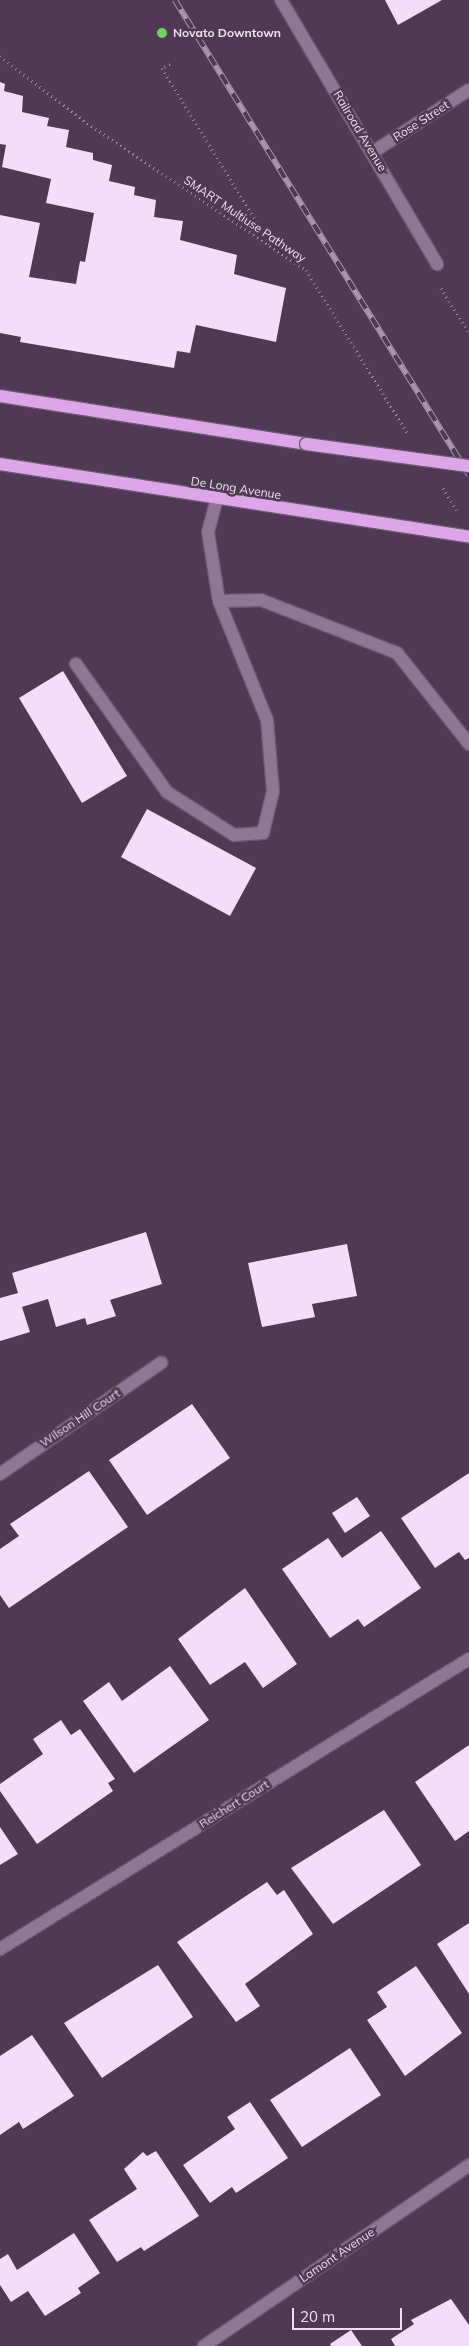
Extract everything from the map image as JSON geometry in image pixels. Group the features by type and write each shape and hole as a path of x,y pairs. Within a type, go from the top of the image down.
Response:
{"main road":[{"path":"0,396 306,444 469,466"},
{"name":"De Long Avenue","path":"0,464 356,521 469,537"}],"street":[{"name":"Railroad Avenue","path":"281,0 373,152 437,264"},
{"name":"Rose Street","path":"373,152 469,90"},
{"path":"76,664 167,792 234,835 262,833 273,790 267,720 219,601 208,532 217,499"},
{"path":"219,601 261,600 397,653 469,744"},
{"name":"Wilson Hill Court","path":"0,1474 161,1363"},
{"name":"Reichert Court","path":"0,1949 469,1659"},
{"name":"Lamont Avenue","path":"204,2346 469,2165"}],"path":[{"name":"SMART Multiuse Pathway","path":"0,56 87,123 306,270 411,438"},
{"path":"170,64 162,68 273,248"},
{"path":"437,264 438,285 469,333"},
{"path":"437,479 458,513"}],"building":[{"path":"385,0 442,0 398,25"},
{"path":"0,82 5,84 4,91 23,96 22,112 49,118 47,126 69,130 66,147 93,153 93,160 112,165 109,181 135,187 134,195 156,200 154,217 183,221 180,240 237,255 234,274 286,288 276,342 196,325 190,353 177,351 174,368 20,342 21,337 0,333 0,215 40,223 29,277 76,284 80,261 85,262 94,213 46,203 51,179 2,167 6,145 0,144"},
{"path":"63,671 127,776 82,803 19,698"},
{"path":"147,809 256,868 230,916 121,857"},
{"path":"146,1232 162,1284 110,1300 116,1316 87,1325 85,1318 56,1327 48,1299 22,1307 30,1332 0,1341 0,1298 18,1293 12,1273"},
{"path":"347,1244 357,1296 312,1304 315,1317 262,1327 248,1263"},
{"path":"192,1404 230,1458 147,1515 109,1460"},
{"path":"89,1471 128,1527 9,1608 0,1595 0,1549 19,1536 10,1524"},
{"path":"469,1473 469,1558 465,1560 459,1552 435,1568 401,1518"},
{"path":"357,1497 370,1516 345,1533 332,1513"},
{"path":"381,1531 421,1588 364,1627 358,1619 330,1638 282,1569 328,1538 342,1558"},
{"path":"245,1588 297,1664 263,1688 245,1662 210,1685 178,1639"},
{"path":"170,1666 209,1720 134,1773 83,1701 109,1682 122,1701"},
{"path":"61,1720 71,1735 80,1729 115,1779 108,1783 113,1791 37,1844 0,1791 0,1784 43,1754 33,1739"},
{"path":"469,1745 469,1831 455,1841 415,1782"},
{"path":"384,1810 421,1865 333,1924 291,1868"},
{"path":"0,1827 18,1854 0,1865"},
{"path":"267,1882 277,1895 284,1890 313,1934 245,1984 260,2006 236,2022 177,1942"},
{"path":"469,1923 469,1994 437,1944"},
{"path":"158,1965 193,2017 102,2078 64,2023"},
{"path":"416,1966 462,2033 405,2076 367,2020 387,2007 377,1992"},
{"path":"32,2035 74,2096 23,2129 19,2122 0,2135 0,2056"},
{"path":"350,2048 381,2095 302,2147 270,2100"},
{"path":"250,2102 288,2158 236,2193 232,2187 210,2203 183,2165 235,2129 227,2117"},
{"path":"156,2151 199,2216 144,2251 141,2247 117,2262 89,2220 137,2189 124,2169 143,2152 147,2156"},
{"path":"74,2233 100,2273 78,2288 81,2293 45,2316 28,2291 11,2302 0,2285 0,2259 8,2254 17,2270"},
{"path":"451,2299 469,2325 469,2346 395,2346 391,2339 414,2324 411,2320"},
{"path":"351,2330 362,2346 331,2346 330,2344"}],"railway":[{"path":"175,0 469,475"}],"place":[{"name":"Novato Downtown","path":"162,33"}]}
